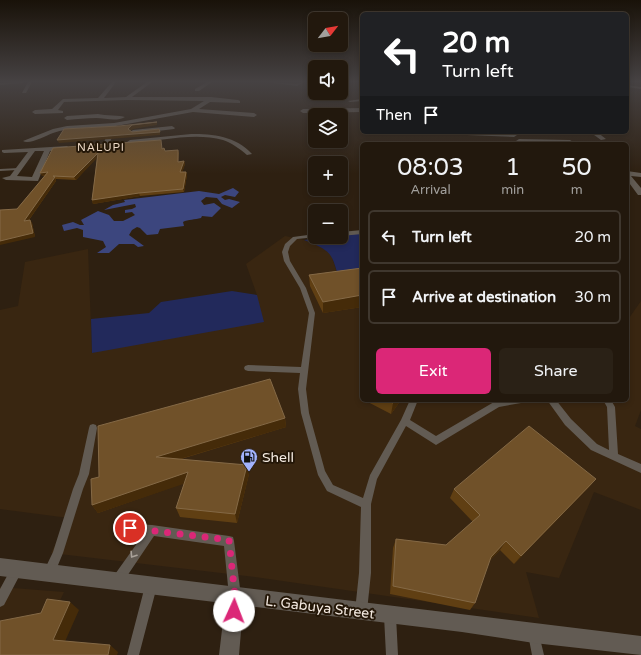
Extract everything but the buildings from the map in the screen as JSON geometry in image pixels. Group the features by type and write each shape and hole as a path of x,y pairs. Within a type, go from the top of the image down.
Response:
{"street":[{"path":"61,113 67,118 98,116 108,118 124,117"},
{"path":"26,141 53,130 114,125 180,113"},
{"path":"224,113 254,115"},
{"path":"67,118 67,128"},
{"path":"134,122 130,142 179,137 220,138 233,142 249,154"},
{"path":"98,145 109,144 114,125"},
{"path":"133,132 172,128"},
{"path":"596,134 602,139"},
{"path":"564,136 570,142"},
{"path":"4,151 75,147"},
{"path":"33,150 9,178 35,179 48,149"},
{"path":"629,174 641,175"},
{"path":"629,177 641,193"},
{"name":"L. Gabuya Street","path":"5,568 390,616 462,623 532,634 641,646"},
{"path":"229,655 235,596"}],"lane":[{"path":"0,170 16,169"},
{"path":"348,233 360,232"},
{"path":"308,237 295,238 287,244 285,252 288,261 303,288 312,313 302,389 305,413 321,472 330,488 366,504"},
{"path":"248,368 305,370"},
{"path":"361,612 365,573 366,504 373,478 405,421 413,402"},
{"path":"405,421 436,441 497,404 509,402"},
{"path":"552,402 568,422 594,447 641,469"},
{"path":"608,402 611,407 614,457"},
{"path":"50,573 84,474 93,428"},
{"path":"118,528 152,530 229,540 235,596"},
{"path":"116,582 152,530"},
{"path":"0,601 5,568"},
{"path":"133,655 151,586"},
{"path":"390,616 392,655"},
{"path":"532,634 538,655"}],"shaded area":[{"path":"233,188 239,192 235,197 225,195 221,197 225,200 229,199 240,202 232,208 222,204 217,198 206,197 201,201 204,205 214,203 221,208 212,217 202,216 201,218 185,221 183,222 184,226 160,229 158,234 147,235 137,227 132,230 129,235 144,246 138,247 134,244 119,244 109,253 97,253 106,247 103,241 83,237 83,230 77,228 64,231 62,225 73,222 84,225 81,220 98,211 109,215 114,221 123,221 135,215 132,212 125,213 125,210 136,207 135,204 104,210 113,205 125,202 124,200 199,191 219,194"},
{"path":"360,233 360,279 340,282 333,259 321,248 312,244 348,244 348,234"},
{"path":"285,236 304,240 308,242 308,244 320,246 331,254 340,282 360,279 360,402 629,402 629,318 641,301 641,410 635,426 641,429 641,510 594,492 559,578 526,572 539,618 255,577 51,553 69,518 0,509 0,310 18,306 25,262 88,249 92,353 257,295 246,264"},
{"path":"232,291 257,295 264,322 92,353 91,319 149,313 161,302"},
{"path":"0,587 64,592 40,643 118,652 117,655 0,655"}],"place":[{"name":"Shell","path":"249,472"}],"district":[{"name":"NALUPI","path":"101,147"}],"route":[{"path":"130,528 229,540 235,596 234,611"}]}
